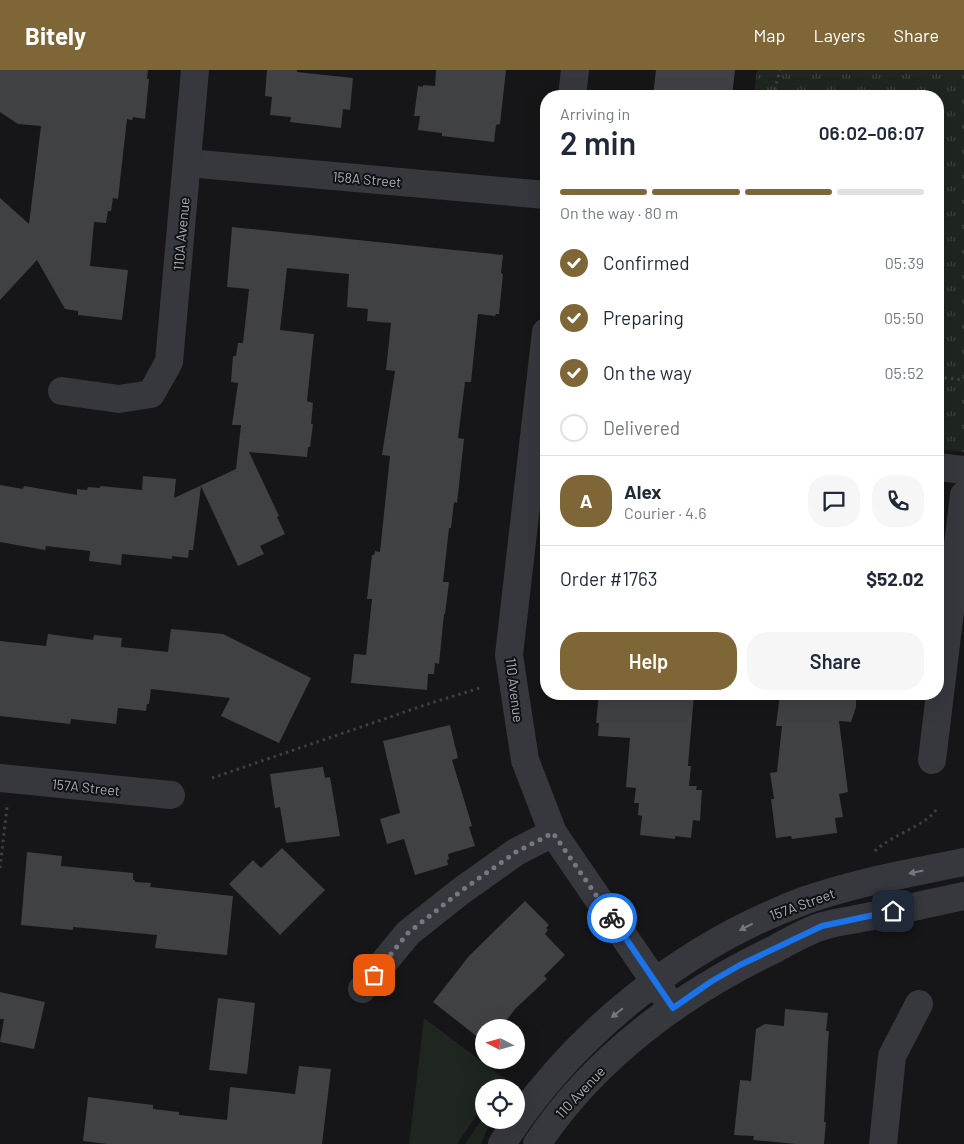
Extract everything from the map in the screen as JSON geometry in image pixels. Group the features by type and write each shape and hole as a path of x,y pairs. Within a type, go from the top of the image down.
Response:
{"street":[{"name":"110A Avenue","path":"62,392 119,399 151,394 169,362 195,70"},
{"path":"573,90 575,70"},
{"name":"158A Street","path":"188,163 540,194"},
{"name":"110 Avenue","path":"537,1144 550,1125 593,1076 633,1038 673,1008 553,833 525,760 509,655 540,436"},
{"path":"944,468 964,470"},
{"path":"944,661 964,495"},
{"path":"932,760 939,700"},
{"name":"157A Street","path":"4,790 171,795"},
{"path":"362,989 408,933 461,891 508,858 553,833"},
{"name":"157A Street","path":"656,982 701,952 736,932 759,920 808,900 873,881 964,862"},
{"name":"157A Street","path":"673,1008 712,981 740,965 822,926 964,896"},
{"path":"502,1144 521,1115 564,1063 611,1018 656,982"},
{"path":"883,1144 892,1056 920,1004"}],"path":[{"path":"775,90 780,70"},
{"path":"944,378 964,380"},
{"path":"212,778 428,704 483,688"},
{"path":"0,868 4,790"},
{"path":"871,855 884,843 927,819 937,808"}],"green space":[{"path":"757,70 964,70 964,452 944,450 944,90 755,90"},
{"path":"424,1018 475,1056 475,1069 492,1069 505,1079 475,1079 475,1117 457,1144 409,1144"},
{"path":"475,1129 487,1129 481,1144 465,1144"}],"building":[{"path":"0,70 148,70 147,79 149,79 145,119 133,117 132,120 127,119 118,199 113,198 111,211 108,211 106,223 94,222 90,266 128,270 122,320 78,315 78,311 65,309 37,260 0,300 0,198 29,224 41,126 18,124 0,112"},
{"path":"267,70 297,70 297,72 353,78 350,110 343,109 341,128 290,122 291,117 270,115 272,97 265,96"},
{"path":"436,70 506,70 500,124 496,125 494,142 442,136 442,133 418,130 420,116 414,116 418,86 435,86"},
{"path":"656,70 735,70 733,90 654,90"},
{"path":"232,227 503,255 499,314 495,316 478,314 471,382 465,382 458,438 464,439 457,503 454,502 451,528 449,528 443,582 449,582 439,664 435,663 434,674 428,674 427,690 351,683 354,654 366,655 372,599 367,599 372,555 374,555 375,551 380,552 390,456 382,455 395,371 386,370 391,323 367,321 368,309 347,307 349,274 287,268 280,330 314,334 307,401 313,403 311,424 313,424 307,457 249,452 279,516 277,517 285,534 260,546 264,554 238,566 201,486 193,550 189,550 188,558 172,556 172,559 122,554 121,565 89,561 90,551 46,546 45,550 0,542 0,485 23,489 24,486 77,495 77,489 87,490 88,487 100,488 100,486 142,490 143,476 176,479 174,498 236,469 241,425 232,425 238,383 231,382 233,356 236,356 238,343 243,343 249,289 227,287"},
{"path":"171,629 223,634 311,678 279,743 221,716 230,698 151,689 146,711 118,708 116,724 71,719 70,724 0,716 0,641 46,646 48,634 93,640 94,635 122,638 121,647 168,652"},
{"path":"598,700 694,700 688,766 691,766 689,786 697,786 696,790 702,790 700,821 693,820 691,838 675,836 675,839 640,835 642,816 638,815 639,803 634,803 636,788 626,787 630,738 598,736 599,723 596,723"},
{"path":"779,700 856,700 856,707 851,722 839,721 848,792 839,794 843,817 835,818 837,833 792,839 791,836 776,838 771,799 774,799 770,773 777,772 782,726 776,726"},
{"path":"450,725 458,758 452,760 472,826 469,827 475,846 448,854 448,865 415,875 404,839 387,844 380,819 400,813 383,741"},
{"path":"323,767 325,778 330,777 340,836 286,843 280,807 275,808 270,774"},
{"path":"282,848 325,890 280,935 229,884 253,860 261,868"},
{"path":"27,852 62,856 61,866 133,873 133,880 135,882 151,883 150,887 233,896 227,955 155,948 157,935 73,927 73,930 21,925"},
{"path":"525,901 549,925 546,928 548,930 545,934 565,955 544,976 547,979 515,1009 508,1019 475,1019 475,1035 433,1002 469,956"},
{"path":"0,992 45,1002 34,1049 0,1042 4,1019 0,1019"},
{"path":"218,998 255,1003 247,1074 209,1070"},
{"path":"785,1009 828,1013 826,1031 829,1031 824,1144 796,1144 753,1140 754,1136 734,1135 740,1080 751,1081 756,1029 765,1024 784,1026"},
{"path":"299,1066 331,1069 322,1144 107,1144 83,1141 88,1097 153,1105 153,1109 179,1112 179,1115 227,1120 230,1087 295,1094"}],"way so far":[{"path":"374,975 408,933 461,891 516,852 553,833 612,918"}],"route":[{"path":"612,918 673,1008 690,995 740,965 822,926 893,911"}]}
